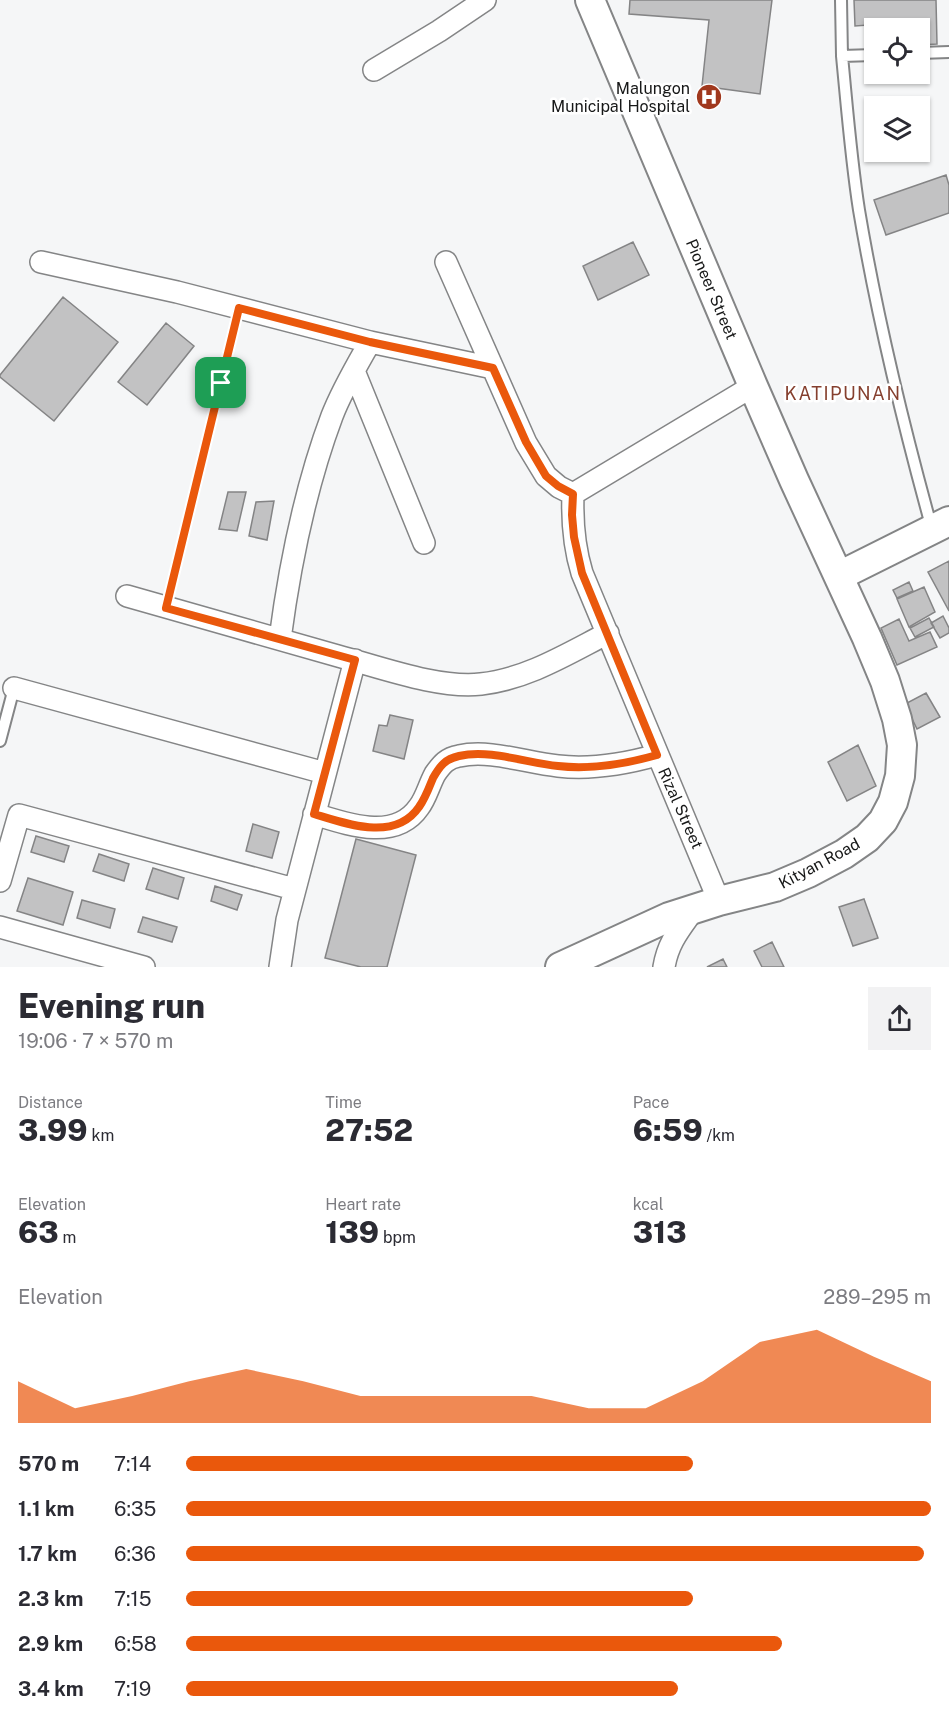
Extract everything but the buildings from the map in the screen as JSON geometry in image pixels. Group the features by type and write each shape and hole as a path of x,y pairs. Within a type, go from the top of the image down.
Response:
{"street":[{"path":"374,70 485,0"},
{"name":"Pioneer Street","path":"590,0 753,386 838,576"},
{"path":"41,262 177,292 370,342 493,368"},
{"path":"446,262 526,442 546,476 573,494 753,386"},
{"path":"280,639 296,538 315,464 333,413 370,342"},
{"path":"354,370 424,543"},
{"name":"Rizal Street","path":"573,494 574,537 582,573 693,836 707,905"},
{"path":"838,576 940,525"},
{"name":"Kityan Road","path":"560,967 669,917 775,887 808,873 844,854 867,838 883,820 893,802 900,776 902,745 897,718 885,681 838,576"},
{"path":"127,596 355,660 454,685 481,684 533,671 608,633"},
{"path":"280,967 294,889 355,660"},
{"path":"14,688 325,773"},
{"path":"314,814 351,825 369,828 389,827 406,820 420,807 444,761 459,756 480,754 585,768 633,762 657,755"},
{"path":"0,881 6,840 19,814 294,889"},
{"path":"664,967 671,941 707,905"},
{"path":"0,927 144,967"}],"lane":[{"path":"841,0 842,56 849,137 859,209 893,380 912,458 940,525"},
{"path":"930,53 949,52"},
{"path":"842,56 864,55"},
{"path":"0,741 14,688"}],"path":[{"path":"166,608 239,308"}],"place":[{"name":"Malungon Municipal Hospital","path":"709,97"}],"district":[{"name":"KATIPUNAN","path":"843,394"}],"route":[{"path":"239,308 370,342 493,368 536,461 546,476 573,494 574,537 582,573 657,755 633,762 585,768 480,754 459,756 444,761 420,807 406,820 389,827 369,828 351,825 314,814 355,660 166,608 221,383 239,308"}]}
